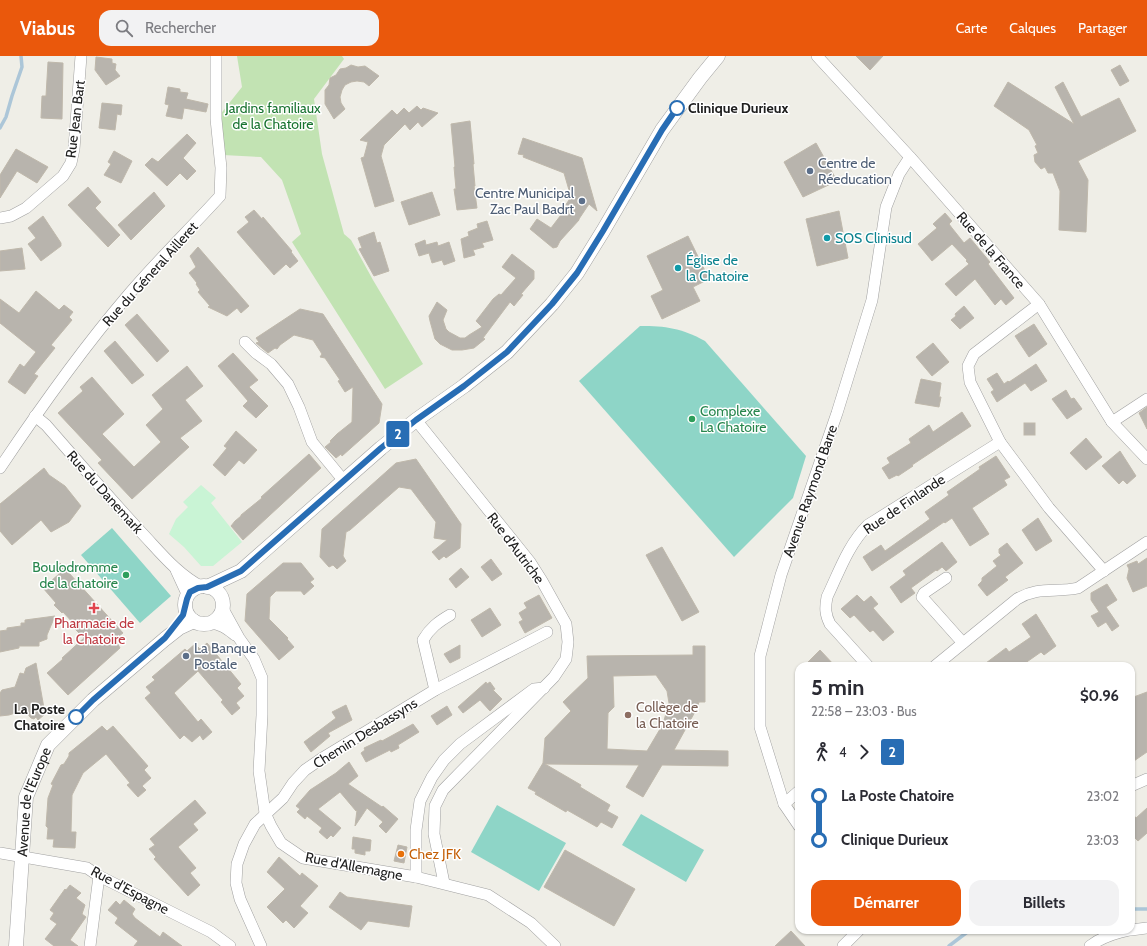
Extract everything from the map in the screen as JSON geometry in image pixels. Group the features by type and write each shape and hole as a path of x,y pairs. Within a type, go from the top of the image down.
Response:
{"street":[{"name":"Rue Jean Bart","path":"0,218 11,216 26,208 63,176 71,163 74,149 81,56"},
{"name":"Rue du Géneral Ailleret","path":"0,468 3,455 34,416 58,382 119,306 220,196 221,168 216,119 216,56"},
{"path":"241,571 223,605 220,615 216,620 210,623 202,624 194,621 188,614 187,601 194,590 241,571 381,448 507,352 552,304 577,273 662,130 718,56"},
{"name":"Rue de la France","path":"817,56 910,157 1039,304 1112,422 1147,458"},
{"name":"Avenue Raymond Barre","path":"795,820 784,804 760,727 760,656 781,575 837,413 872,300 886,206 898,174 910,157"},
{"path":"1039,304 974,354 968,366 970,382 1000,442 1049,508 1104,571"},
{"path":"245,342 275,368 288,384 299,407 312,442 344,481"},
{"path":"1112,422 1147,399"},
{"name":"Rue du Danemark","path":"34,416 46,426 133,524 175,568 193,582 204,587"},
{"name":"Rue d'Autriche","path":"416,420 530,562 566,624 568,642 566,659 554,677 443,790 435,806 434,834 444,883"},
{"name":"Rue de Finlande","path":"864,662 830,624 826,615 825,606 827,597 852,544 868,525 1000,442"},
{"path":"940,662 1026,593 1036,590 1071,590 1078,588 1147,542"},
{"name":"Rue du Danemark","path":"175,568 187,601"},
{"path":"946,578 924,592 922,597 963,643"},
{"path":"204,587 215,590 219,593 223,605"},
{"name":"Avenue de l'Europe","path":"165,638 183,615 187,601"},
{"name":"Rue d'Allemagne","path":"223,605 239,638 254,659 262,678 259,771 265,813 281,843 303,858 416,877 488,895 531,923 555,946"},
{"path":"435,690 423,640 430,629 439,621 450,615"},
{"name":"Avenue de l'Europe","path":"16,946 26,798 48,745 93,700 165,638 179,628 194,621"},
{"name":"Rue d'Allemagne","path":"210,623 218,624 224,627 239,638"},
{"name":"Chemin Desbassyns","path":"261,946 240,899 236,883 237,864 244,844 255,824 265,813 283,798 293,783 305,770 346,742 435,690 547,632"},
{"name":"Rue d'Autriche","path":"416,877 416,830 420,801 432,777 444,760 460,744 534,689 544,688"},
{"path":"1135,784 1147,779"},
{"path":"784,804 795,794"},
{"name":"Rue d'Espagne","path":"0,852 87,868 99,876 211,932 230,946"},
{"path":"90,946 99,876"},
{"path":"1135,929 1147,928"},
{"path":"843,946 856,934"},
{"path":"1090,946 1100,938 1109,934"}],"green space":[{"name":"Jardins familiaux de la Chatoire","path":"237,56 342,56 344,59 314,99 322,154 344,234 351,240 423,364 385,389 292,242 301,234 282,180 261,157 223,155 219,116 242,87"},
{"path":"201,485 216,498 211,503 242,542 213,566 201,566 184,547 169,534 176,519 188,507 183,502"}],"shaded area":[{"name":"Complexe La Chatoire","path":"640,326 673,329 688,333 705,341 806,456 793,498 734,557 579,381"},
{"name":"Boulodromme de la chatoire","path":"112,528 171,596 140,623 81,555"},
{"path":"497,805 566,843 539,891 471,852"},
{"path":"641,814 704,850 686,882 622,845"}],"building":[{"path":"856,56 883,56 870,70"},
{"path":"96,57 112,59 112,63 116,64 115,70 120,76 106,85 95,70"},
{"path":"48,62 63,63 62,119 41,118 42,96 46,96"},
{"path":"351,65 358,67 365,66 379,76 369,86 364,82 357,81 345,85 340,97 341,103 345,109 334,119 325,104 325,90 329,85 330,78 336,75 340,69"},
{"path":"1120,65 1129,81 1120,86 1111,70"},
{"path":"1008,82 1074,124 1055,87 1063,82 1081,117 1119,98 1136,131 1078,161 1088,180 1086,232 1059,230 1060,191 1053,173 1048,173 1045,167 1041,169 1035,162 1034,155 1038,153 1035,146 1037,145 1029,130 994,106"},
{"path":"168,87 180,89 180,92 188,93 186,99 208,104 206,112 184,108 182,119 166,116 169,105 165,104"},
{"path":"102,103 122,105 121,115 117,114 115,130 99,128"},
{"path":"417,106 421,110 423,108 438,113 422,127 418,122 410,130 405,124 384,145 381,156 394,201 375,207 361,158 364,157 368,142 360,140 392,110 397,115 404,108 409,113"},
{"path":"470,121 474,164 474,186 477,208 457,210 454,189 456,189 455,167 451,124"},
{"path":"187,134 196,143 183,158 196,171 187,180 180,173 167,186 145,165 152,158 158,162"},
{"path":"523,138 582,158 597,211 589,204 579,220 560,241 557,247 553,248 530,229 537,219 551,228 564,211 563,209 571,197 564,173 523,157 524,155 518,154"},
{"name":"Centre de Réeducation","path":"816,143 837,181 803,197 784,162"},
{"path":"16,149 48,167 37,183 17,171 0,198 0,175"},
{"path":"114,151 132,161 121,183 104,175 111,164 108,162"},
{"path":"88,187 101,202 95,208 120,235 108,247 68,205"},
{"path":"154,192 165,206 131,240 118,225"},
{"path":"432,192 440,215 409,225 401,202"},
{"path":"254,210 262,219 263,217 292,251 291,252 298,261 290,268 286,264 274,275 237,232 249,222 245,217"},
{"name":"SOS Clinisud","path":"839,211 848,258 817,266 806,219"},
{"path":"945,213 952,221 949,224 964,243 970,238 990,262 988,264 1014,298 1006,305 1001,299 995,305 975,279 956,296 945,284 969,264 966,261 967,260 952,244 932,261 918,244 937,228 933,224"},
{"path":"43,216 61,243 61,246 41,261 28,244 36,238 28,228"},
{"path":"487,221 493,240 482,243 484,247 473,250 475,255 464,258 461,239 469,236 468,232 478,228 477,224"},
{"path":"374,232 377,243 380,242 389,271 374,276 359,249 362,248 358,238"},
{"name":"Église de la Chatoire","path":"688,236 709,279 693,287 700,301 662,319 651,296 663,290 647,256"},
{"path":"425,240 426,245 437,242 438,246 449,242 455,261 444,265 442,260 432,263 429,253 419,256 415,244"},
{"path":"198,247 249,306 241,313 237,308 227,316 208,307 210,306 198,292 200,290 196,284 197,283 189,273 196,267 190,256"},
{"path":"22,248 25,269 0,271 0,251"},
{"path":"512,254 534,271 534,279 521,294 523,295 514,306 510,302 483,338 485,339 474,348 452,350 440,344 435,339 429,316 437,302 447,310 443,320 446,329 460,338 465,338 482,327 476,321 493,299 499,294 501,295 516,278 502,267"},
{"path":"36,291 59,310 64,305 73,312 69,317 72,320 51,345 55,348 34,374 38,376 25,394 8,382 20,364 24,367 36,352 0,323 0,299 19,313"},
{"path":"964,306 974,318 960,329 951,320"},
{"path":"300,309 323,314 382,404 379,423 342,456 341,454 336,458 325,447 337,434 352,422 353,387 345,392 338,381 340,380 325,358 320,357 322,354 313,340 294,335 277,349 275,348 268,353 256,343 259,342 256,338"},
{"path":"137,314 169,351 157,362 125,325"},
{"path":"1034,324 1047,344 1029,357 1015,336"},
{"path":"115,341 144,375 132,384 104,351"},
{"path":"933,343 949,362 932,376 916,357"},
{"path":"233,353 258,380 249,387 268,406 256,418 243,406 248,401 218,366"},
{"path":"1036,364 1047,381 1031,391 1025,383 997,402 991,392 994,390 987,379 997,373 1004,384"},
{"path":"187,366 203,386 185,400 202,421 180,438 189,447 132,499 98,463 102,460 58,413 83,391 80,387 92,377 124,414 102,434 134,467 161,442 146,425 163,409 152,395"},
{"path":"921,379 941,383 939,407 915,403"},
{"path":"1066,390 1071,399 1074,398 1082,409 1067,419 1052,399"},
{"path":"1147,407 1147,429 1139,413"},
{"path":"962,412 971,426 898,476 897,475 889,479 882,468 890,463 887,458 911,443 909,439 929,425 933,432"},
{"path":"1024,423 1035,423 1035,435 1024,435"},
{"path":"236,431 257,450 244,464 239,460 225,476 213,465 227,448 224,446"},
{"path":"1086,438 1102,457 1086,470 1070,453"},
{"path":"1120,451 1136,476 1127,484 1123,480 1119,484 1102,466"},
{"path":"309,454 321,468 243,540 231,526 241,515 262,498 261,497"},
{"path":"996,456 1010,477 1004,480 1007,485 972,508 989,534 970,546 952,518 872,571 863,557 881,545 885,551 930,519 925,512 949,495 947,492 980,469 979,467"},
{"path":"416,459 461,524 460,548 446,558 444,556 439,560 432,552 447,540 434,538 436,522 411,489 399,487 346,532 343,556 346,561 337,569 333,565 329,567 320,557 322,529 396,463"},
{"path":"44,468 49,475 65,486 81,506 69,522 51,532 41,520 12,545 0,531 0,504"},
{"path":"1038,518 1052,541 1036,551 1022,530"},
{"path":"942,542 957,562 946,571 942,567 937,571 936,570 911,588 915,593 901,603 890,587 906,575 903,571"},
{"path":"1007,543 1023,563 1005,577 1008,580 987,596 978,585 982,581 982,578 997,566 993,561 1001,555 999,553 999,549"},
{"path":"662,547 699,612 682,621 646,555"},
{"path":"1147,558 1147,586 1133,592 1127,578 1129,569 1127,565 1137,561 1138,564"},
{"path":"491,559 502,574 492,581 481,567"},
{"path":"60,563 123,633 115,639 120,648 68,695 47,673 84,638 75,629 75,625 54,605 56,603 43,588 59,574"},
{"path":"283,563 301,563 314,579 310,582 314,586 304,595 301,591 276,591 270,597 269,619 288,638 287,639 294,647 279,660 245,621 247,594"},
{"path":"461,568 469,577 456,588 449,579"},
{"path":"1107,584 1117,600 1106,607 1119,626 1112,631 1106,622 1098,627 1091,616 1099,612 1091,600 1091,593"},
{"path":"539,595 552,618 525,633 519,622 523,620 519,613 527,608 524,603"},
{"path":"857,595 864,602 871,596 878,604 873,608 894,632 883,641 873,630 870,632 854,615 850,618 841,609"},
{"path":"490,608 501,625 482,637 471,620"},
{"path":"1036,614 1056,646 1044,655 1041,652 1027,662 987,662 1006,648 1009,652 1031,637 1022,624"},
{"path":"55,616 47,635 47,639 39,642 39,646 19,646 19,648 0,652 0,631 7,630 7,628 21,626 21,623 25,623 25,620"},
{"path":"207,643 241,684 237,688 244,696 236,703 240,708 232,715 221,702 223,700 198,671 174,693 198,722 201,719 212,732 203,740 200,735 192,742 184,735 180,739 145,698 151,693 146,687 155,680 152,677 185,649 187,651 195,644 200,649"},
{"path":"460,645 460,658 450,663 444,654"},
{"path":"693,646 705,646 705,702 699,702 674,750 728,751 728,766 662,765 643,797 626,787 639,765 545,764 581,785 580,787 610,805 607,811 618,817 612,828 601,822 597,827 567,810 566,812 535,794 536,792 528,788 543,763 545,738 571,711 563,702 588,678 587,656 693,655","holes":["656,675 667,691 669,703 663,724 647,751 607,749 608,713 614,707 613,676"]},
{"path":"820,650 831,662 808,662"},
{"path":"36,663 45,714 38,720 36,717 34,719 31,718 24,710 9,715 0,716 0,693 2,690 15,687 20,673 24,674 26,668"},
{"path":"486,682 487,684 490,682 495,689 493,690 502,699 490,711 480,700 463,713 458,707"},
{"path":"1147,692 1147,752 1135,760 1135,696"},
{"path":"346,705 352,720 328,733 330,736 311,752 304,742 336,718 332,712"},
{"path":"447,706 452,715 437,725 431,716"},
{"path":"413,724 419,732 398,745 399,748 391,752 390,750 366,762 361,753 365,750 364,748 381,740 382,741"},
{"path":"102,726 107,731 113,726 148,766 144,770 151,778 142,786 146,790 138,797 127,785 130,783 106,754 83,773 72,795 71,832 76,832 75,848 53,847 54,839 47,839 48,828 46,826 48,798 53,785 51,784 61,765 64,764 69,756 69,753"},
{"path":"349,762 358,776 348,784 382,807 383,806 398,819 386,833 379,826 383,822 367,808 355,826 357,810 356,811 340,792 318,809 341,828 333,837 331,835 327,839 319,832 322,828 307,816 305,819 297,812 300,809 296,806 310,790 336,773"},
{"path":"195,800 206,813 193,824 198,830 178,847 196,868 190,873 200,885 188,896 154,859 156,857 149,849 155,845 150,839"},
{"path":"1147,808 1147,833 1138,841 1135,838 1135,817 1136,818"},
{"path":"353,837 371,840 370,851 365,851 365,855 355,853 355,849 352,849"},
{"name":"Chez JFK","path":"398,845 407,847 404,863 394,861"},
{"path":"565,850 635,889 614,926 544,887"},
{"path":"279,857 300,876 302,873 318,886 300,906 308,913 294,928 286,920 283,923 267,907 285,889 267,872"},
{"path":"70,885 81,893 76,898 85,905 82,914 86,917 70,940 78,946 54,946 45,939 57,924 50,919 54,913 50,910 65,889 66,890"},
{"path":"340,892 347,897 412,906 409,927 368,921 361,930 329,907"},
{"path":"124,900 135,909 132,914 135,918 160,937 163,932 182,946 134,946 138,941 115,923 118,918 108,910 116,901 120,905"},
{"path":"791,931 805,946 775,946"}],"waterway":[{"path":"0,128 6,117 22,67 21,56"},
{"path":"1135,909 1147,909"},
{"path":"949,946 965,934"}],"bus line":[{"name":"2","path":"76,717 93,700 165,638 183,615 190,592 198,588 207,587 241,571 381,448 507,352 552,304 577,273 662,130 677,108"}],"place":[{"name":"Clinique Durieux","path":"677,108"},
{"name":"Centre de Réeducation","path":"810,171"},
{"name":"Centre Municipal Zac Paul Badrt","path":"582,201"},
{"name":"SOS Clinisud","path":"827,238"},
{"name":"Église de la Chatoire","path":"678,268"},
{"name":"Complexe La Chatoire","path":"692,419"},
{"name":"Boulodromme de la chatoire","path":"126,575"},
{"name":"Pharmacie de la Chatoire","path":"94,608"},
{"name":"La Banque Postale","path":"186,656"},
{"name":"Collège de la Chatoire","path":"628,715"},
{"name":"La Poste Chatoire","path":"76,717"},
{"name":"Chez JFK","path":"401,854"}]}
